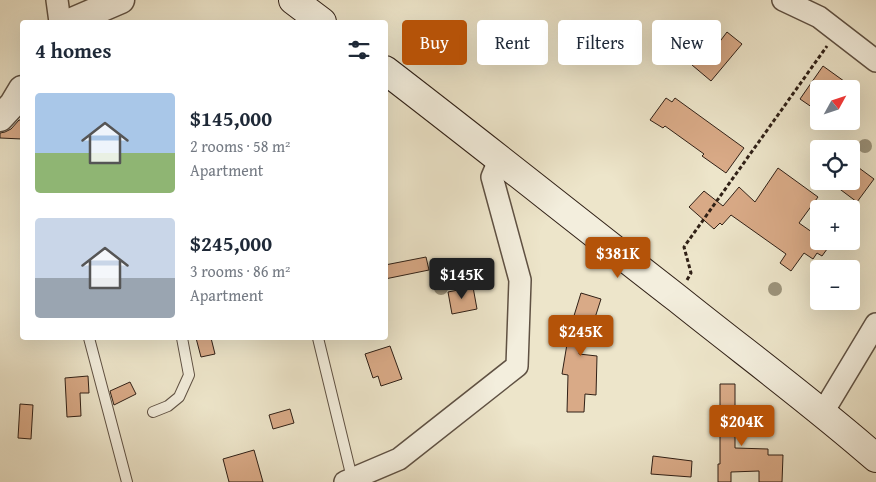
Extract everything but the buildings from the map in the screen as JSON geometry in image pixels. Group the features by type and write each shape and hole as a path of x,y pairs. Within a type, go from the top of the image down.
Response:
{"main road":[{"path":"293,0 319,20"},
{"path":"388,72 823,412 876,458"}],"street":[{"path":"57,0 60,20"},
{"path":"75,20 121,0"},
{"path":"783,0 819,17 876,61"},
{"path":"0,118 13,104 20,92"},
{"path":"349,480 399,459 517,366 520,280 492,177 500,158"},
{"path":"823,412 876,324"}],"lane":[{"path":"90,340 127,482"},
{"path":"154,412 168,406 179,397 189,374 182,340"},
{"path":"318,340 349,480"}],"path":[{"path":"677,299 690,273 684,247 837,31"}]}
